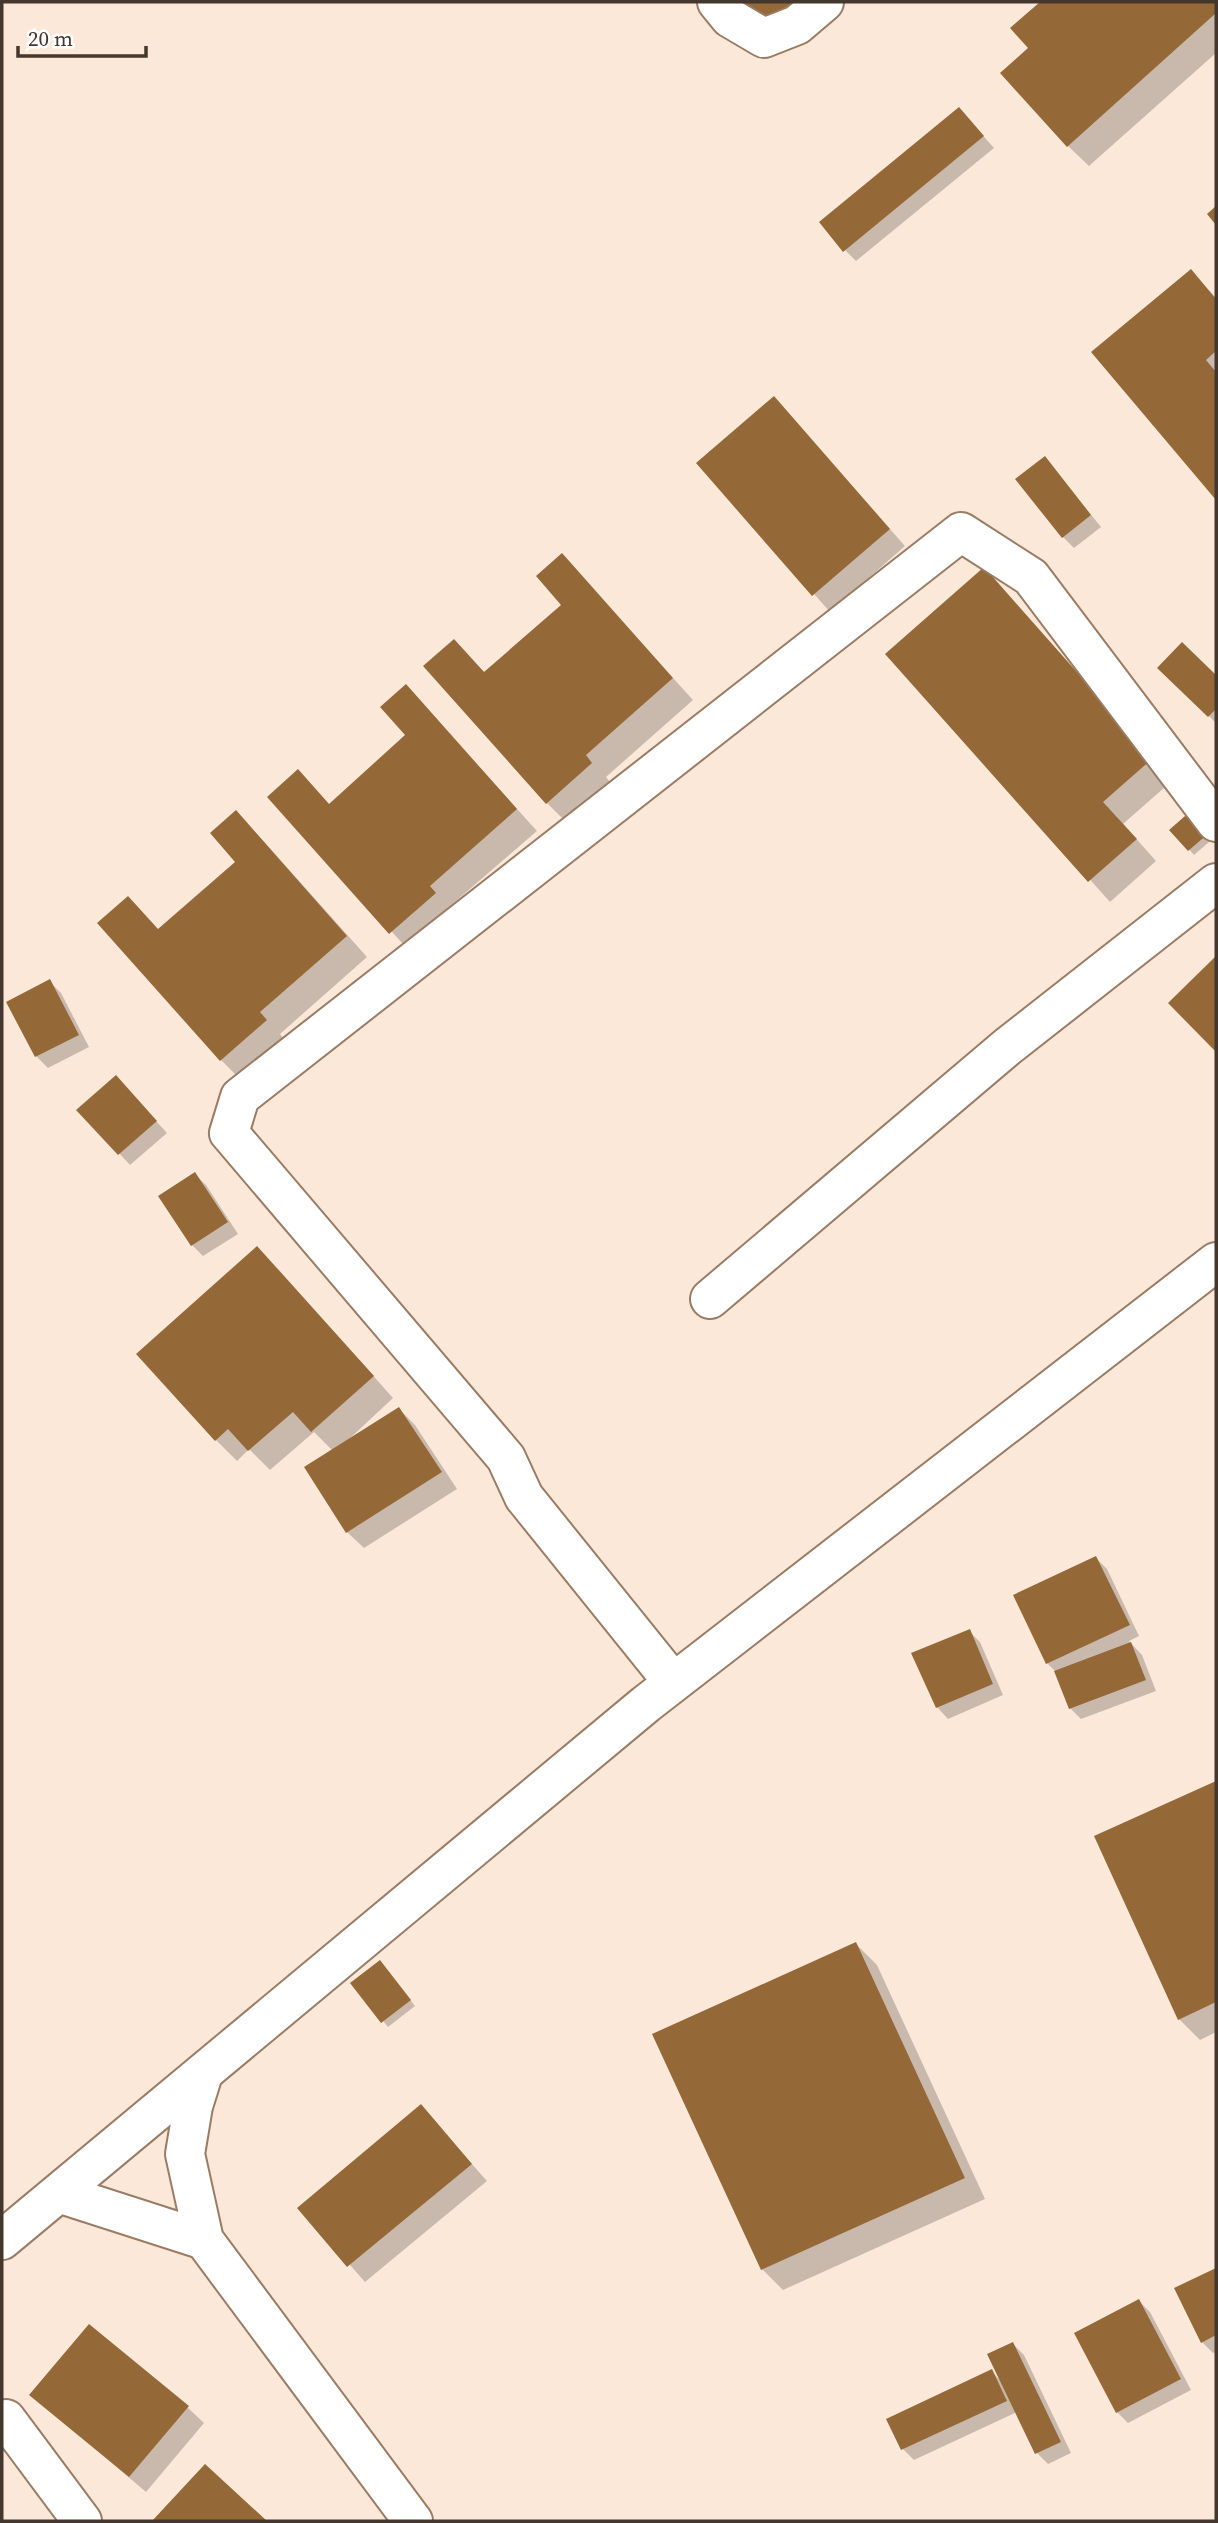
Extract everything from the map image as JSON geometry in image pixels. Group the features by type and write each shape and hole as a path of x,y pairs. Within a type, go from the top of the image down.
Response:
{"street":[{"path":"717,2 730,18 764,38 797,25 824,2"},
{"path":"673,1682 524,1497 506,1458 229,1133 240,1097 961,531 1031,577 1216,822"},
{"path":"709,1299 1007,1047 1216,883"},
{"path":"2,2240 61,2194 673,1682 1216,1262"},
{"path":"203,2074 193,2106 185,2154 204,2240 414,2521"},
{"path":"61,2194 204,2240"},
{"path":"6,2419 82,2521"}],"building":[{"path":"732,2 795,2 758,33"},
{"path":"1040,2 1216,2 1216,13 1067,147 1000,73 1028,48 1010,28"},
{"path":"959,107 984,136 843,252 819,222"},
{"path":"1216,206 1216,225 1207,214"},
{"path":"1191,269 1216,299 1216,351 1206,360 1216,372 1216,500 1091,352"},
{"path":"774,396 890,529 812,596 696,463"},
{"path":"1045,456 1091,515 1062,538 1015,479"},
{"path":"562,553 673,678 586,755 592,763 546,804 423,666 454,639 484,672 561,605 536,576"},
{"path":"984,567 1153,758 1103,802 1137,839 1088,882 885,654"},
{"path":"1182,642 1216,675 1216,709 1208,717 1157,668"},
{"path":"406,684 517,809 430,886 436,893 389,934 267,797 298,769 329,804 405,735 380,707"},
{"path":"1200,803 1216,827 1188,851 1169,830"},
{"path":"236,810 347,936 260,1012 267,1020 220,1061 97,923 128,896 158,929 235,862 210,833"},
{"path":"1216,956 1216,1052 1168,1003"},
{"path":"50,979 79,1035 35,1057 6,1002"},
{"path":"116,1075 157,1121 118,1155 76,1110"},
{"path":"195,1172 228,1222 191,1246 158,1196"},
{"path":"257,1246 374,1376 311,1432 293,1412 248,1451 228,1429 215,1441 136,1354"},
{"path":"399,1407 442,1472 346,1533 304,1467"},
{"path":"1096,1556 1130,1625 1046,1664 1013,1595"},
{"path":"970,1629 993,1684 936,1708 911,1653"},
{"path":"1131,1642 1146,1680 1069,1709 1054,1671"},
{"path":"1216,1781 1216,2002 1178,2020 1094,1836"},
{"path":"856,1942 965,2178 761,2270 652,2034"},
{"path":"380,1960 411,2000 381,2023 350,1983"},
{"path":"421,2104 472,2164 347,2267 297,2208"},
{"path":"1216,2268 1216,2335 1201,2343 1174,2288"},
{"path":"1139,2299 1181,2379 1116,2413 1074,2333"},
{"path":"89,2324 189,2406 129,2477 29,2395"},
{"path":"1013,2342 1061,2442 1035,2454 987,2354"},
{"path":"992,2369 1007,2401 901,2450 886,2419"},
{"path":"205,2464 267,2521 152,2521"}]}
